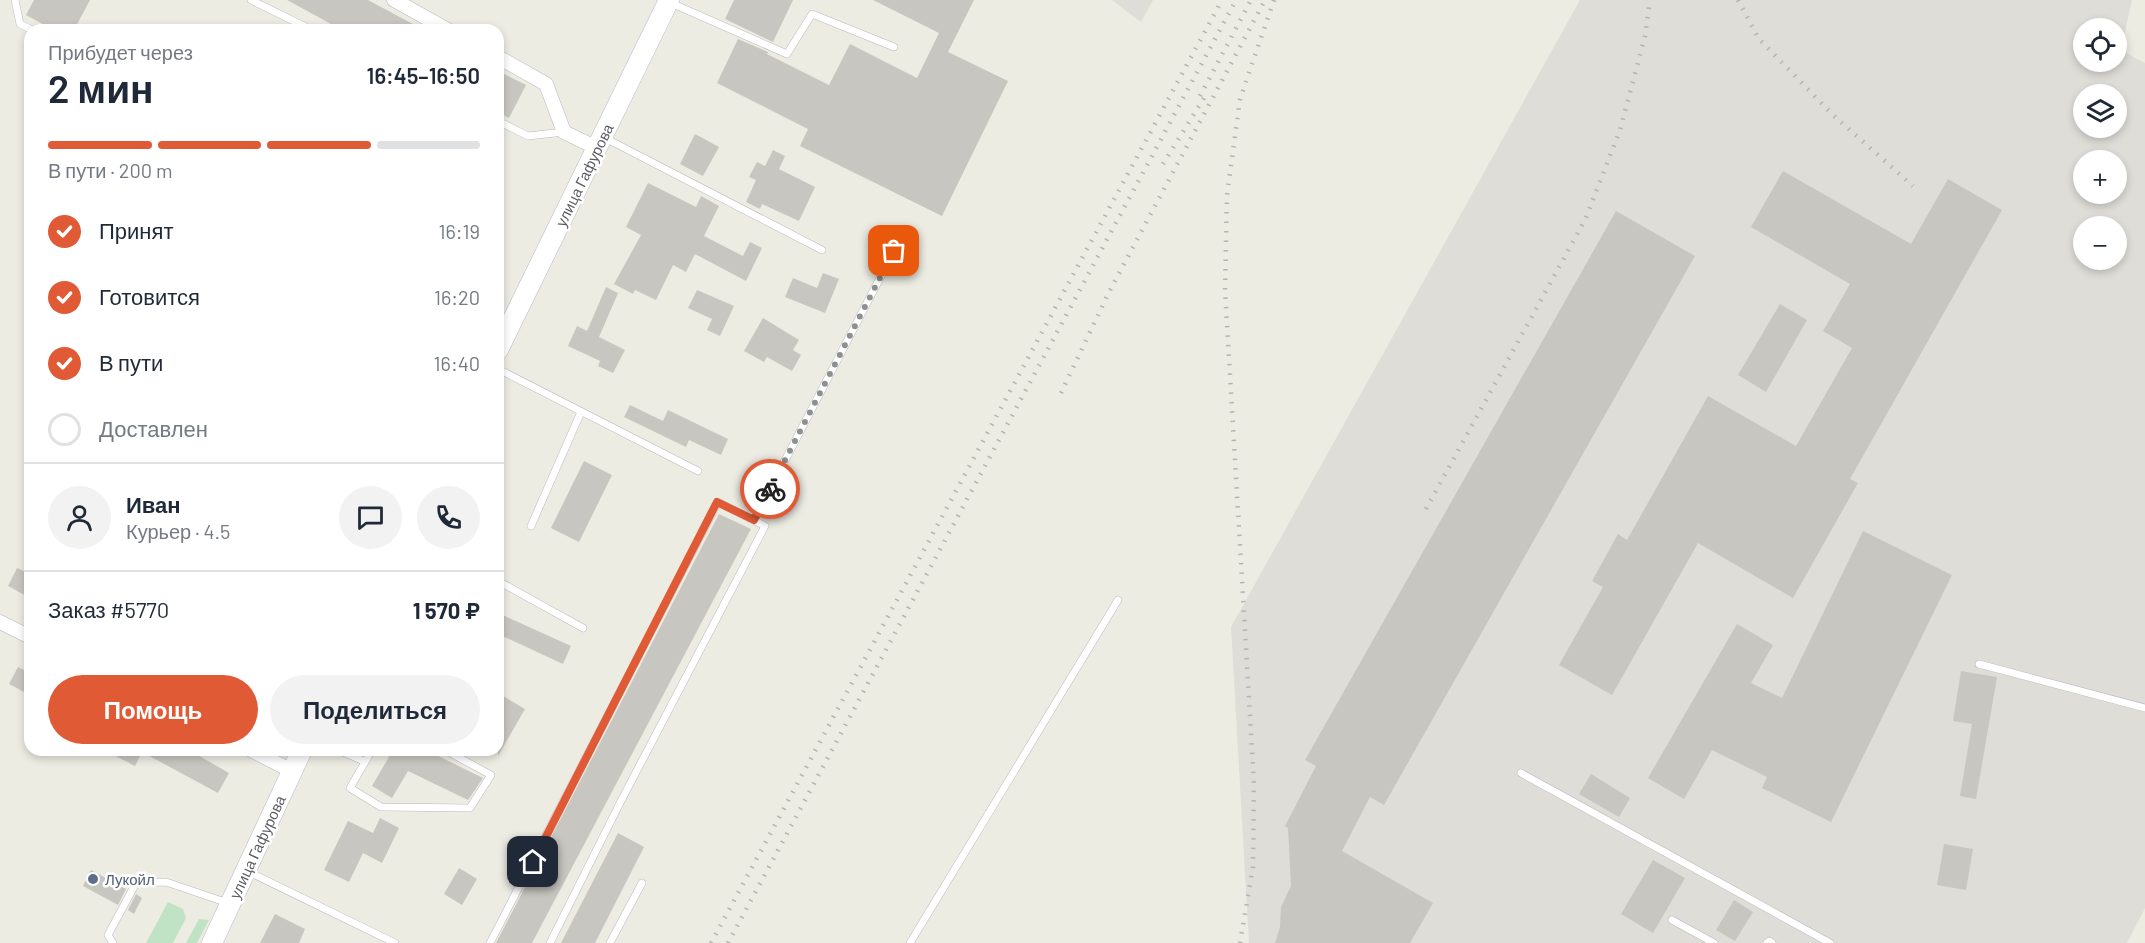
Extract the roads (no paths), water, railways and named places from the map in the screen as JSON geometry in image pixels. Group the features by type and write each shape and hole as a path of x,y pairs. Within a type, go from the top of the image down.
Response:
{"main road":[{"name":"улица Гафурова","path":"504,338 669,1"},
{"name":"улица Гафурова","path":"212,943 299,756"}],"street":[{"path":"394,0 437,24"},
{"path":"504,60 546,84 564,132 600,143"},
{"path":"0,622 24,634"},
{"path":"263,756 292,771"}],"lane":[{"path":"15,0 20,24 24,26"},
{"path":"251,0 300,24"},
{"path":"669,1 787,54 812,14 894,47"},
{"path":"504,124 528,136 564,132"},
{"path":"600,143 822,250"},
{"path":"754,520 894,251"},
{"path":"504,372 698,471"},
{"path":"531,526 581,412"},
{"path":"490,943 717,502 765,526 621,801 550,943"},
{"path":"504,584 584,628"},
{"path":"910,943 1118,600"},
{"path":"1979,664 2145,708"},
{"path":"352,756 364,761"},
{"path":"368,756 350,788 381,807 470,808 491,775 456,756"},
{"path":"1521,773 1830,943"},
{"path":"246,871 395,943"},
{"path":"113,943 108,935 136,883 166,882 231,904"},
{"path":"610,943 642,883"},
{"path":"1672,920 1714,943"}],"railway":[{"path":"711,943 1222,0"},
{"path":"728,943 1236,0"},
{"path":"1200,96 1251,0"},
{"path":"1061,393 1109,292 1265,0"},
{"path":"1240,943 1253,867 1254,784 1225,290 1227,195 1240,99 1274,0"},
{"path":"1426,509 1585,220 1620,130 1645,36 1650,0"},
{"path":"1738,0 1759,39 1833,115 1913,186"},
{"path":"1163,164 1204,98"}],"place":[{"name":"Лукойл","path":"93,879"}]}
